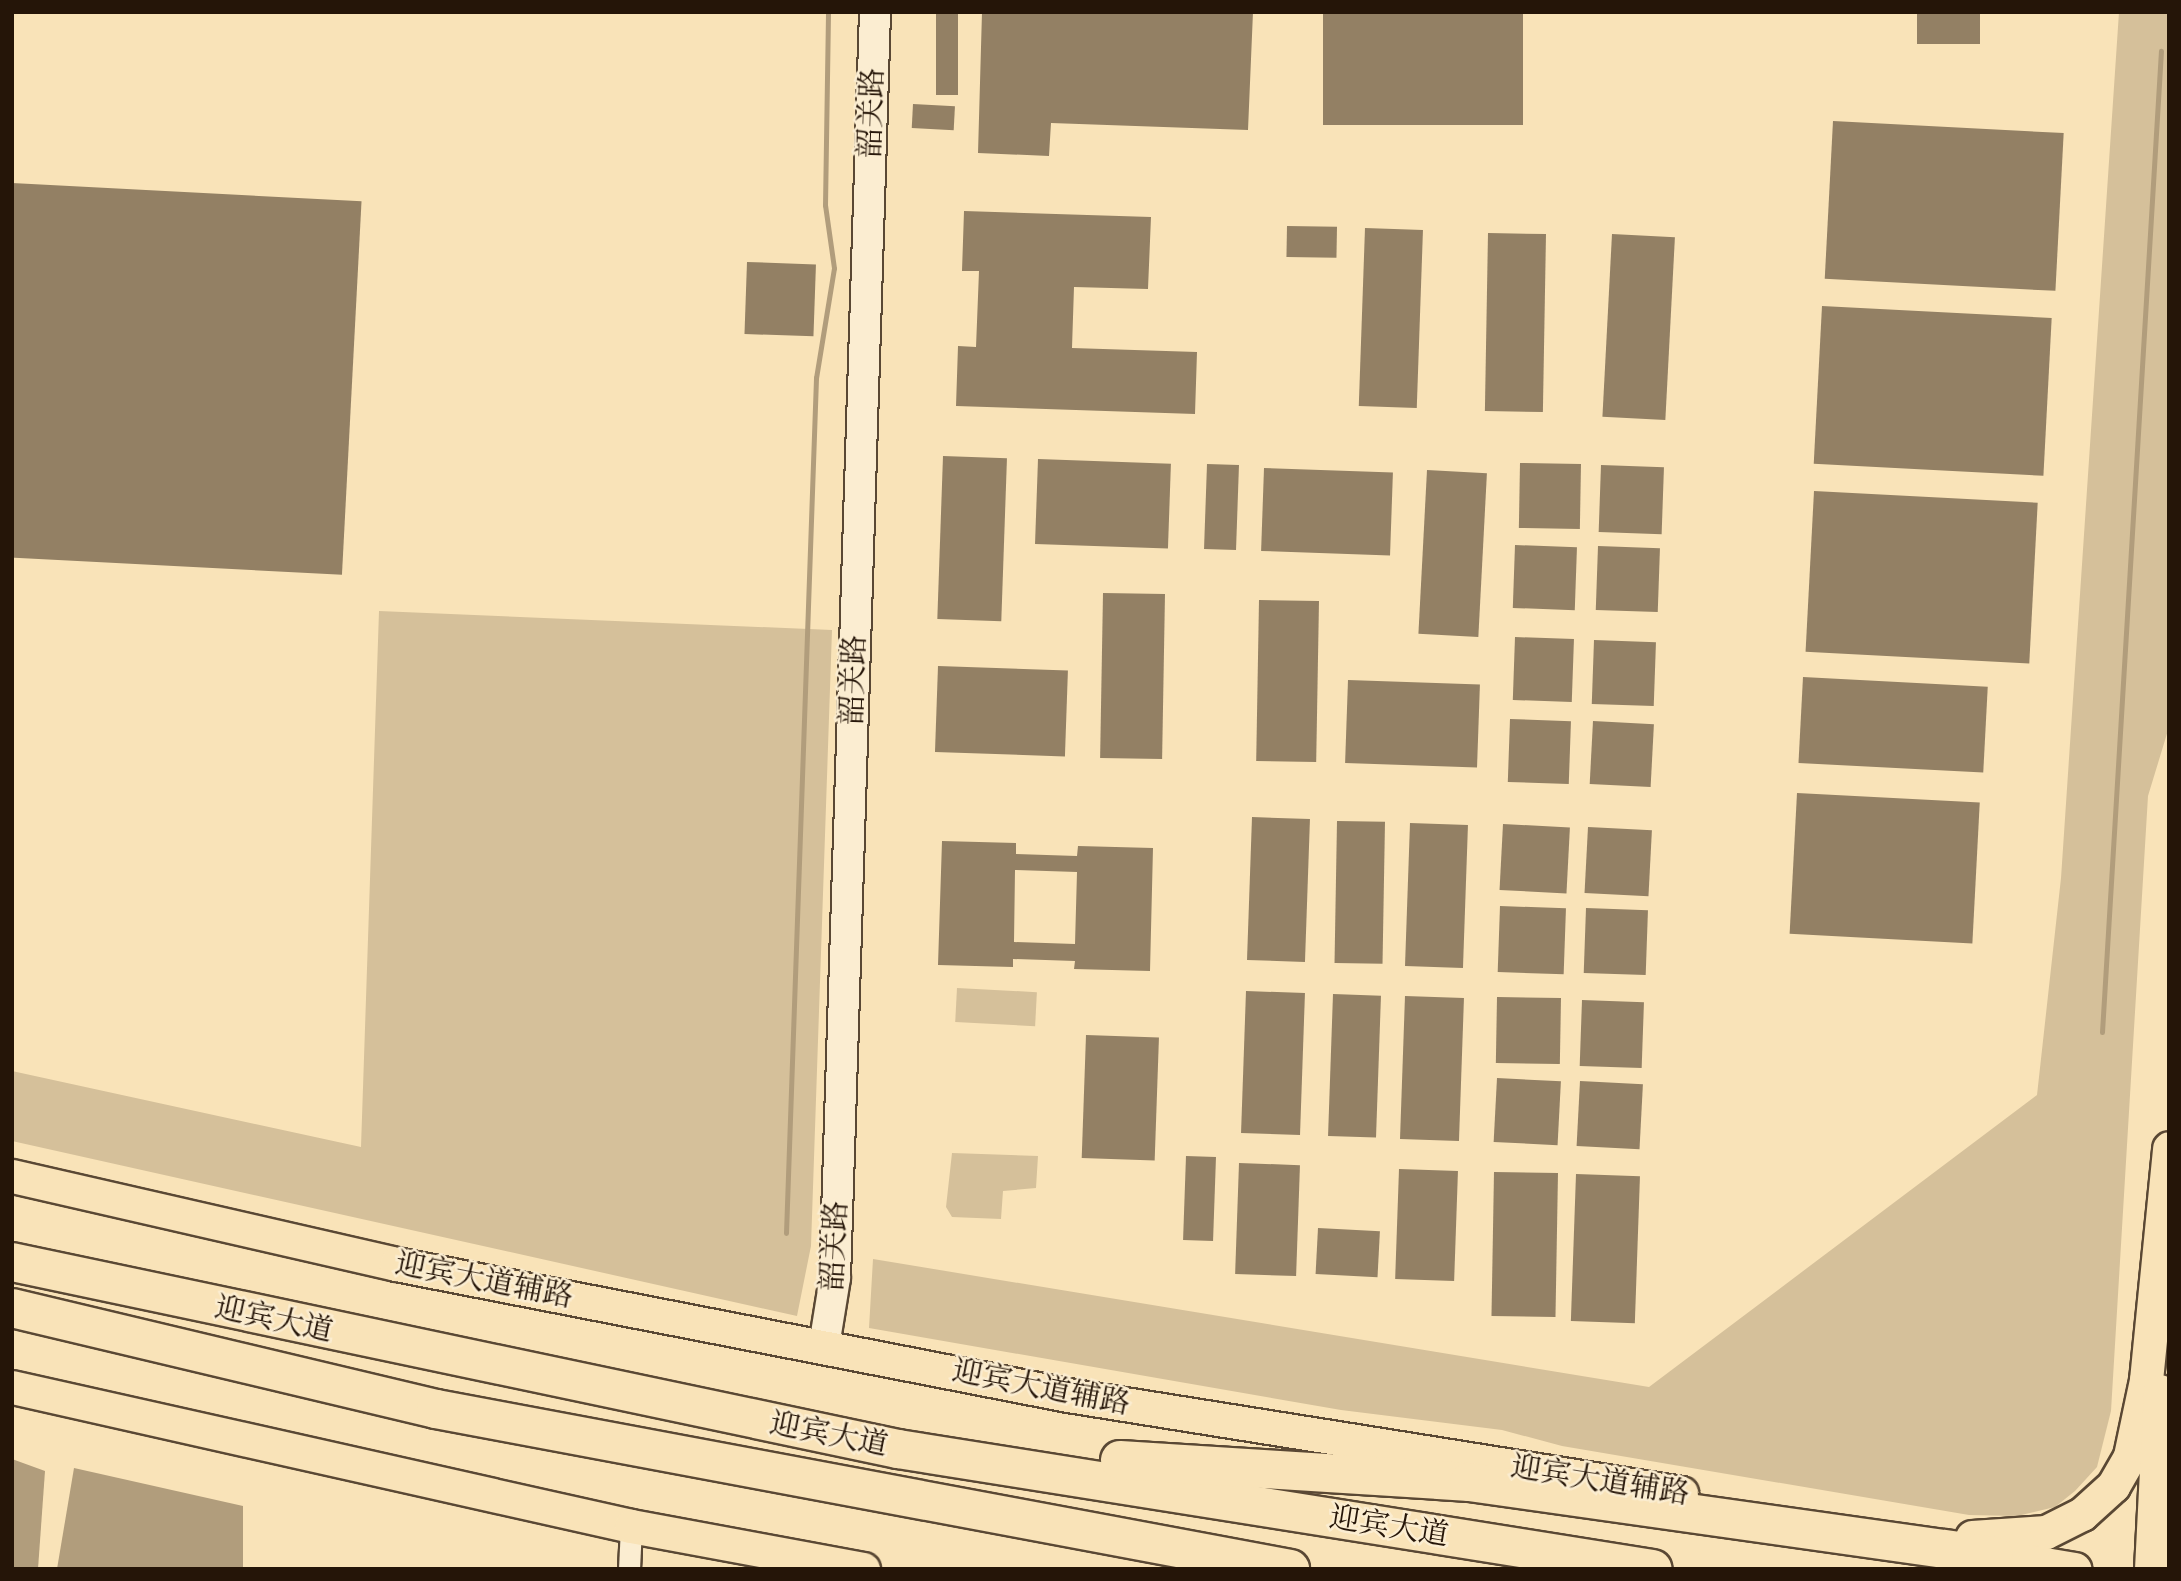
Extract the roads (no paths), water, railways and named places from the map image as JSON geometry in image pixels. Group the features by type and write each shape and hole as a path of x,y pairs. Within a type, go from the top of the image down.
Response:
{"highway":[{"name":"迎宾大道","path":"17,1263 448,1359 898,1449 1653,1569"},
{"name":"迎宾大道","path":"12,1308 203,1358 436,1409 1290,1569"},
{"path":"12,1329 203,1358"},
{"path":"448,1359 817,1408 1085,1457 1469,1482 1994,1556"},
{"path":"436,1409 879,1511 1165,1569"}],"main road":[{"path":"1835,1523 1993,1539 2046,1532 2082,1514 2113,1486 2130,1456 2146,1380 2169,1148"},
{"name":"迎宾大道辅路","path":"12,1176 397,1264 1068,1395 1835,1523 1994,1556 2076,1569"},
{"path":"2151,1569 2169,1200"},
{"path":"12,1387 631,1526 863,1569"}],"street":[{"name":"韶关路","path":"824,1346 835,1278 875,12"},
{"path":"629,1569 631,1526"}],"waterway":[{"path":"786,1233 816,378 834,268 825,205 828,12"},
{"path":"2102,1032 2161,51"}]}
